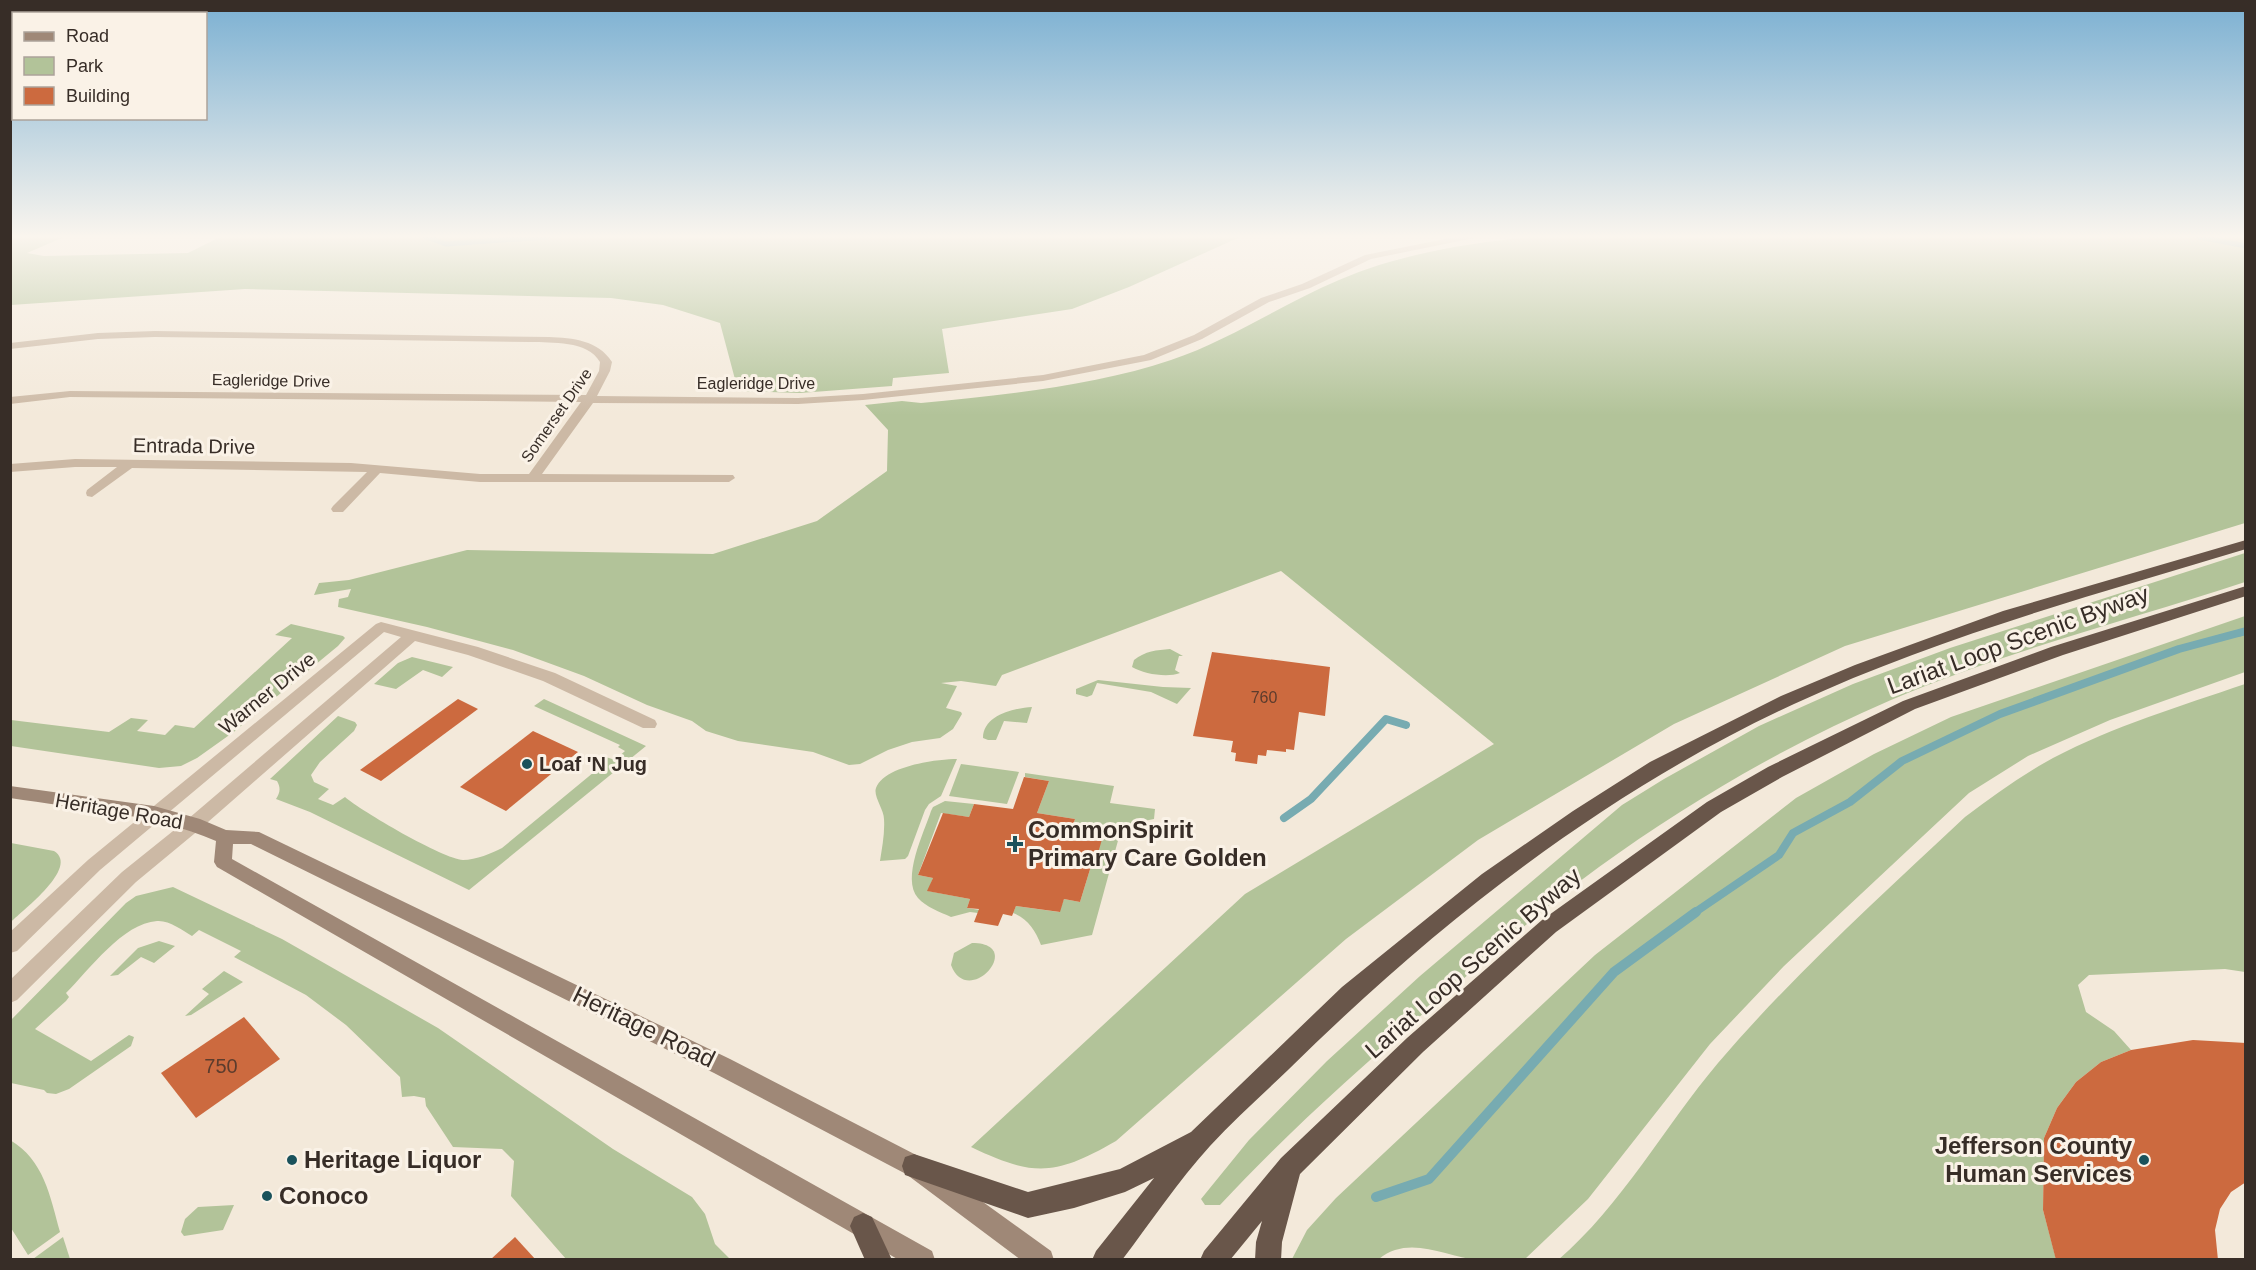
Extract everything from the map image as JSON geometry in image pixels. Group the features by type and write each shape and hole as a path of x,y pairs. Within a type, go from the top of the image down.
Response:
{"highway":[{"name":"Lariat Loop Scenic Byway","path":"1200,1139 1350,994 1412,942 1489,880 1580,816 1657,767 1778,704 1861,669 2009,615 2246,544"},
{"name":"Lariat Loop Scenic Byway","path":"1214,1260 1290,1167 1415,1045 1549,926 1714,807 1775,772 1909,705 2026,662 2246,591"},
{"path":"914,1166 1028,1206 1074,1196 1125,1180 1200,1139"},
{"path":"1106,1260 1200,1139"},
{"path":"1268,1260 1269,1242 1290,1167"},
{"path":"863,1226 879,1260"}],"main road":[{"name":"Heritage Road","path":"10,792 154,813 194,824 225,837 253,837 722,1066 914,1166 1042,1260"},
{"path":"225,837 223,862 924,1260"}],"street":[{"name":"Eagleridge Drive","path":"10,401 70,394 798,400 863,396 1054,376 1147,358 1198,338 1265,300 1276,296"},
{"name":"Somerset Drive","path":"10,346 98,336 156,334 557,340 580,344 598,352 606,361 606,373 533,477"},
{"name":"Entrada Drive","path":"10,468 75,463 378,468 480,478 729,478"},
{"path":"92,493 128,465"},
{"path":"338,509 378,468"},
{"name":"Warner Drive","path":"10,945 94,865 154,813 381,627 414,634 549,677 649,724"},
{"path":"10,994 129,877 194,824 414,634"}],"green space":[{"path":"11,296 139,296 11,305"},
{"path":"541,296 1105,296 1072,309 942,329 949,373 893,378 892,386 800,393 736,391 736,383 720,323 663,305 611,298"},
{"path":"1305,296 2245,296 2245,523 1845,646 1674,724 1478,840 1346,939 1116,1141 1076,1161 1044,1168 1028,1168 1012,1164 971,1147 1245,894 1494,744 1281,571 1002,675 996,686 961,681 941,683 957,686 946,708 962,714 953,729 940,738 912,742 888,750 860,764 849,765 813,752 738,741 706,731 692,721 647,705 584,676 513,650 427,627 338,607 339,599 348,597 351,589 314,595 319,583 349,580 467,550 713,554 817,521 887,471 888,430 865,405 902,401 921,403 1015,393 1080,383 1142,369 1193,352"},
{"path":"2245,553 2245,582 2022,652 1891,700 1777,755 1704,797 1599,867 1518,932 1326,1099 1220,1205 1205,1205 1201,1199 1249,1140 1327,1061 1420,976 1622,805 1664,779 1759,726 1853,684 1950,648"},
{"path":"2245,616 2245,672 2110,720 2028,756 1969,793 1784,966 1710,1044 1588,1199 1525,1259 1478,1260 1428,1249 1403,1248 1379,1259 1292,1259 1307,1230 1336,1198 1595,955 1796,798 1874,754 1951,717"},
{"path":"291,624 345,638 235,731 197,758 181,766 159,768 11,746 11,720 109,732 131,718 148,720 137,731 165,735 175,725 194,728 292,638 275,635"},
{"path":"1170,649 1183,656 1179,656 1175,670 1180,673 1156,674 1132,667 1134,660 1142,655"},
{"path":"412,657 453,667 442,677 423,670 396,689 374,684 398,663"},
{"path":"1098,680 1191,688 1177,704 1151,692 1097,683 1092,695 1087,697 1076,694 1076,689"},
{"path":"2245,684 2245,972 2225,969 2089,975 2078,985 2086,1012 2114,1031 2131,1050 2101,1062 2076,1082 2057,1108 2044,1138 2043,1210 2056,1259 1558,1260 1581,1238 1623,1190 1698,1088 1747,1030 1838,937 1965,817 2030,771 2076,747 2148,717"},
{"path":"544,699 646,746 469,890 310,812 276,799 279,786 277,781 270,779 338,716 355,722 357,725 354,731 320,762 311,775 314,782 329,789 318,799 333,805 345,797 402,833 453,858 468,860 489,854 502,848 605,763 602,760 606,757 615,760 625,751 618,747 620,745 534,706"},
{"path":"1032,707 1027,723 1004,721 996,740 983,738 984,730 994,718 1009,711"},
{"path":"957,759 941,796 929,804 925,810 908,856 905,859 880,861 884,819 875,791 881,780 889,774 912,765"},
{"path":"961,764 1019,772 1007,804 949,796"},
{"path":"1025,773 1114,786 1110,803 1155,809 1154,819 1139,822 1119,837 1092,935 1041,945 1023,918 1013,913 1016,906 1059,912 1064,899 1080,902 1102,836 1071,832 1075,819 1037,813 1049,781 1025,777"},
{"path":"945,801 974,804 969,817 941,813 918,875 933,878 928,891 970,899 967,908 980,910 978,913 970,912 951,917 925,904 913,889 913,867 919,843 933,807"},
{"path":"11,843 54,851 60,858 60,867 47,888 11,922"},
{"path":"173,887 282,939 438,1028 613,1149 692,1197 705,1214 715,1244 730,1259 566,1259 511,1196 514,1161 502,1149 453,1147 426,1106 425,1098 402,1097 400,1077 346,1025 306,995 234,957 241,951 199,930 192,936 171,924 157,921 132,930 107,949 66,993 69,997 66,1001 35,1029 91,1061 129,1035 134,1037 131,1046 69,1089 56,1094 11,1083 11,1020 126,903 136,896"},
{"path":"159,941 175,946 154,963 141,957 118,975 110,976 138,948"},
{"path":"972,943 988,946 994,953 994,962 980,978 969,981 959,977 951,965 954,953"},
{"path":"224,971 243,982 191,1015 185,1016 209,994 202,989"},
{"path":"10,1140 22,1148 38,1168 49,1192 60,1232 28,1255 11,1228"},
{"path":"234,1205 223,1230 184,1236 181,1232 185,1219 198,1207"},
{"path":"63,1237 70,1259 33,1259"}],"building":[{"path":"1212,652 1330,667 1325,716 1299,712 1294,750 1286,749 1286,752 1267,750 1266,756 1258,755 1257,764 1235,761 1236,753 1231,752 1233,741 1193,736"},
{"path":"458,699 478,709 381,781 360,770"},
{"name":"Loaf 'N Jug","path":"533,731 578,752 506,811 460,787"},
{"name":"CommonSpirit Primary Care Golden","path":"1024,777 1049,781 1037,813 1075,819 1071,832 1103,836 1098,853 1095,853 1080,902 1064,899 1060,912 1016,906 1012,916 1003,914 998,926 974,922 979,909 967,908 970,899 927,891 933,878 918,875 943,813 969,817 974,804 1013,809"},
{"path":"244,1017 280,1059 196,1118 161,1073"},
{"name":"Jefferson County Human Services","path":"2193,1040 2246,1043 2246,1182 2231,1192 2220,1209 2215,1230 2218,1260 2056,1260 2043,1210 2044,1138 2057,1108 2076,1082 2101,1062 2131,1050"},
{"path":"515,1237 536,1260 490,1260"}],"waterway":[{"path":"1694,913 1779,855 1793,833 1850,802 1902,761 2000,714 2179,649 2246,631 2240,633"},
{"path":"1284,818 1311,799 1386,719 1406,725"},
{"path":"1376,1197 1429,1179 1614,972 1696,912"}],"place":[{"name":"Loaf 'N Jug","path":"527,764"},
{"name":"CommonSpirit Primary Care Golden","path":"1015,844"},
{"name":"Heritage Liquor","path":"292,1160"},
{"name":"Jefferson County Human Services","path":"2144,1160"},
{"name":"Conoco","path":"267,1196"}]}
